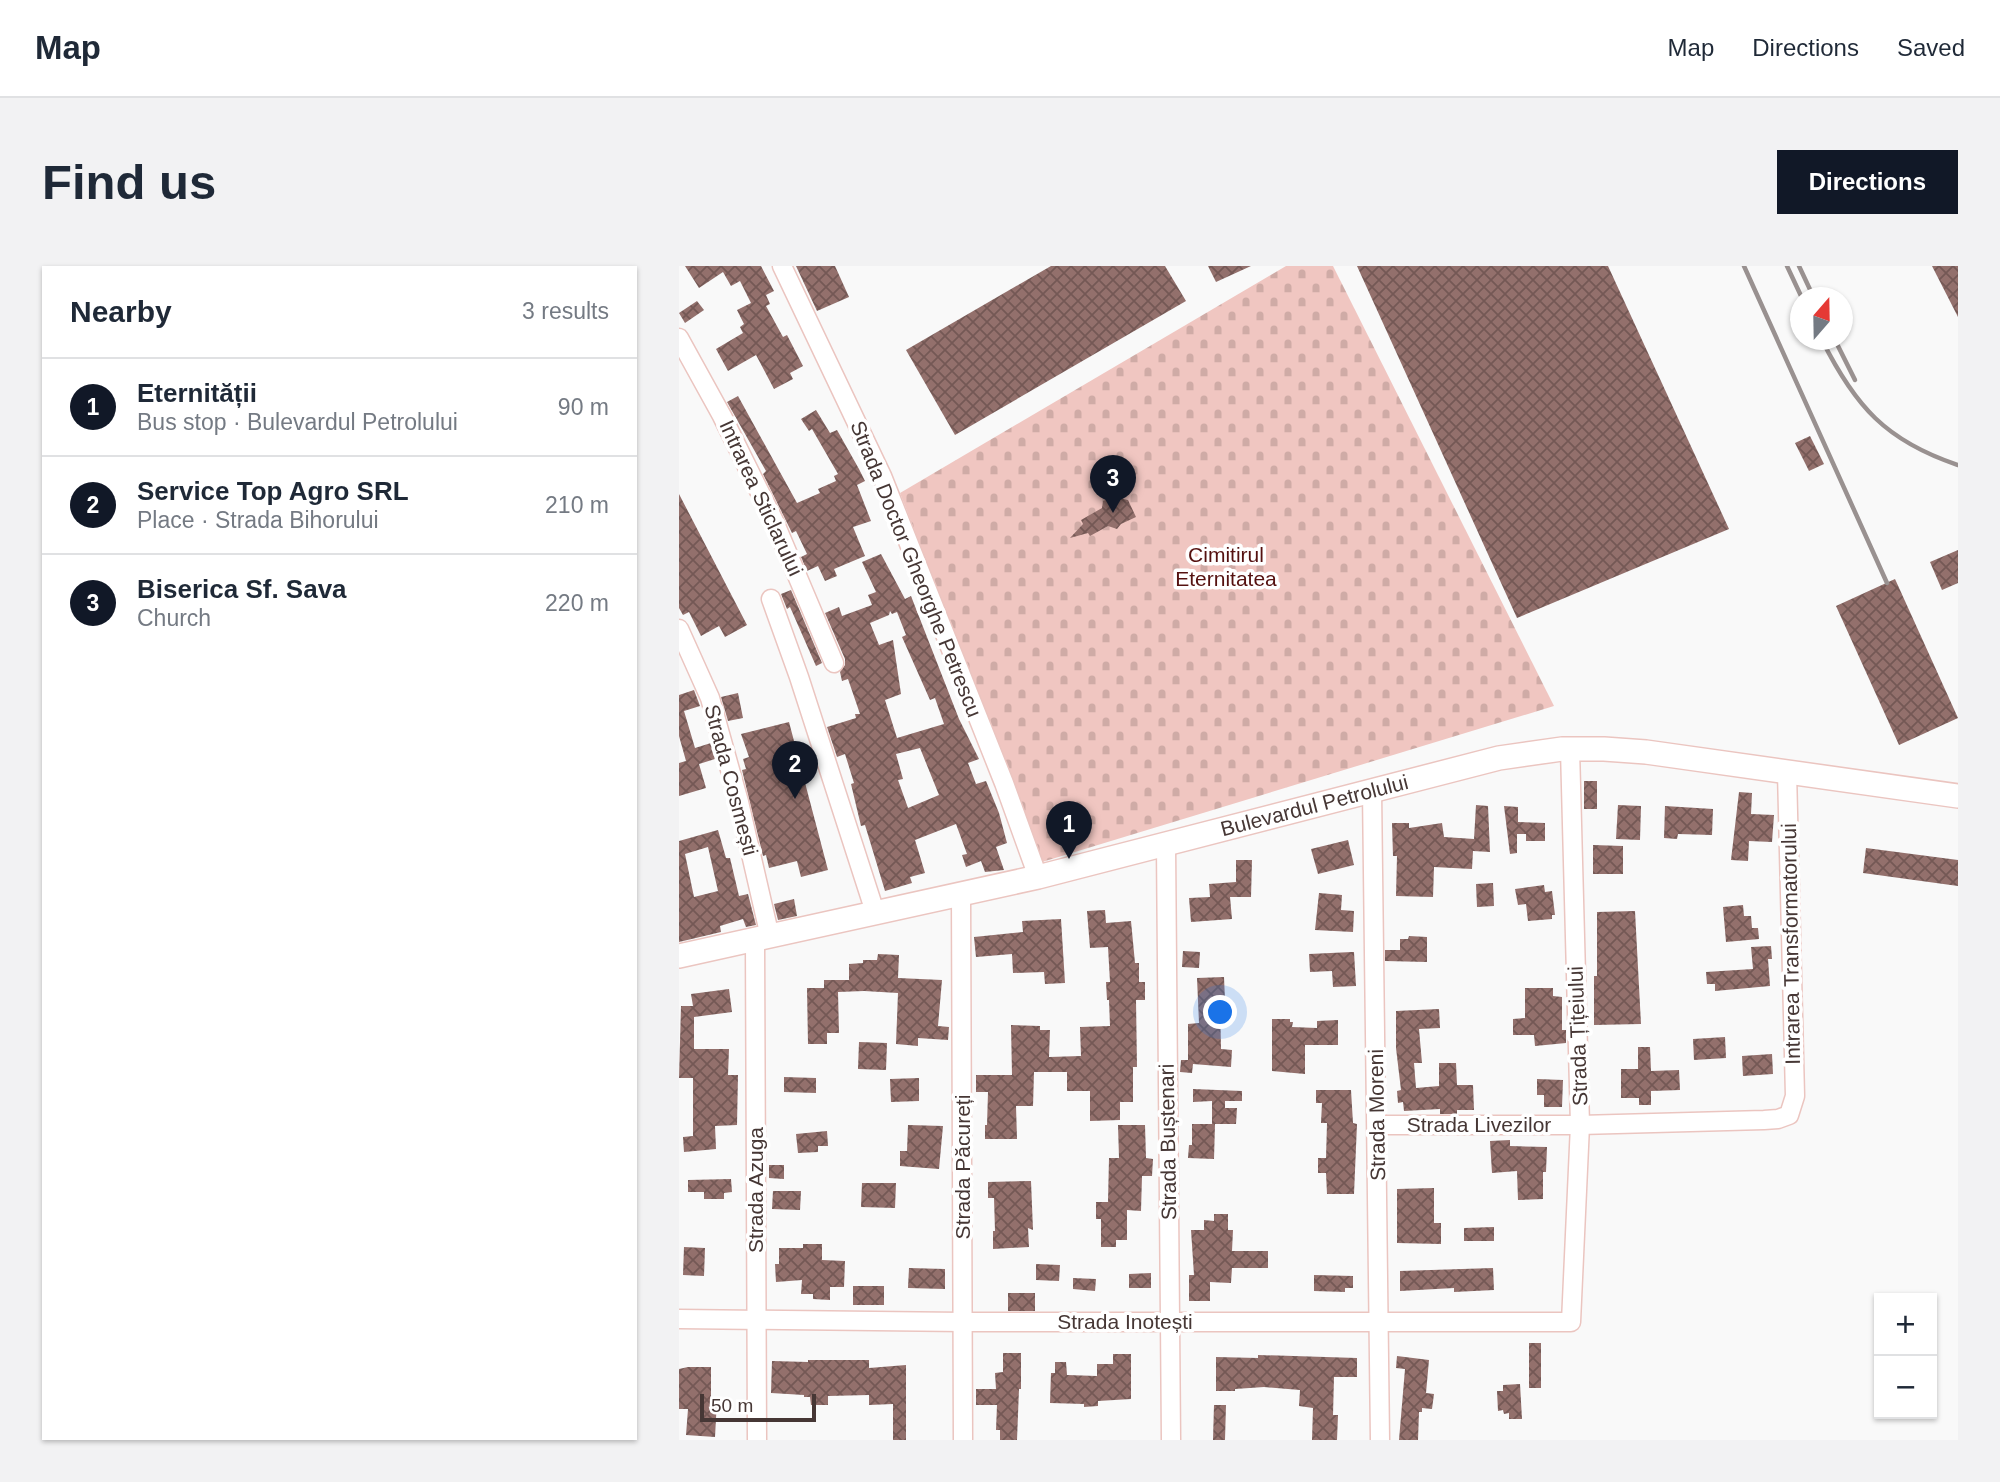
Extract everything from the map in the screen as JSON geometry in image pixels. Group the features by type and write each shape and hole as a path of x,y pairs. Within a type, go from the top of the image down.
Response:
{"street":[{"name":"Strada Doctor Gheorghe Petrescu","path":"782,266 882,476 1004,783 1038,877"},
{"name":"Intrarea Sticlarului","path":"679,338 722,416 774,521 834,663"},
{"path":"771,599 875,912"},
{"name":"Strada Cosmești","path":"679,629 710,698 739,802 763,938"},
{"name":"Bulevardul Petrolului","path":"679,956 1038,877 1499,758 1570,749 1646,752 1958,796"},
{"name":"Strada Țițeiului","path":"1570,749 1580,1125 1571,1322"},
{"name":"Intrarea Transformatorului","path":"1787,772 1795,1096 1789,1115"},
{"name":"Strada Moreni","path":"1371,790 1378,1125 1380,1440"},
{"name":"Strada Buștenari","path":"1166,845 1171,1440"},
{"name":"Strada Păcureți","path":"961,894 963,1440"},
{"name":"Strada Azuga","path":"757,1440 763,938"},
{"name":"Strada Livezilor","path":"1378,1125 1580,1125 1764,1120 1789,1115"},
{"name":"Strada Inotești","path":"679,1319 1571,1322"}],"green space":[{"name":"Cimitirul Eternitatea","path":"1286,266 1333,266 1554,706 1042,862 900,493"}],"building":[{"path":"685,266 761,266 774,291 766,295 770,304 766,306 783,337 787,335 803,366 790,373 793,379 774,389 756,355 728,371 716,349 743,333 740,327 744,324 737,310 751,303 740,281 731,286 723,272 699,288"},
{"path":"796,266 835,266 849,297 817,311"},
{"path":"1051,266 1165,266 1186,301 955,435 906,350"},
{"path":"1208,266 1251,266 1216,282"},
{"path":"1357,266 1608,266 1729,529 1517,618"},
{"path":"1932,266 1958,266 1958,317"},
{"path":"697,301 704,310 685,323 679,313"},
{"path":"738,396 797,503 820,493 818,489 836,481 834,476 838,474 812,429 809,431 801,419 816,410 830,433 837,430 859,469 865,481 857,485 871,521 853,527 865,556 834,569 837,576 825,581 818,566 807,571 801,557 807,554 796,531 792,533 763,474 766,471 727,402"},
{"path":"1810,436 1824,464 1809,471 1795,443"},
{"path":"679,494 747,625 725,637 719,626 701,636 689,612 683,615 679,608"},
{"path":"1119,498 1128,500 1136,517 1117,529 1108,526 1090,536 1088,533 1070,538 1083,524 1081,520 1102,508 1103,501"},
{"path":"1958,550 1958,583 1942,590 1930,562"},
{"path":"881,554 905,599 911,596 959,719 979,759 968,763 976,784 986,781 999,813 1007,843 996,847 1004,870 985,872 981,861 966,867 962,855 967,854 956,824 915,840 925,873 910,877 912,883 885,891 865,825 861,826 851,784 854,783 845,754 837,757 827,727 856,718 855,714 860,714 848,679 842,681 840,672 845,665 845,659 825,613 839,607 842,616 872,605 868,595 876,592 862,562","holes":["890,611 892,614 897,612 906,635 902,637 930,700 935,698 944,724 897,738 885,700 901,694 893,640 879,645 870,623 889,615","920,748 939,795 908,808 898,780 903,779 896,754"]},
{"path":"1895,579 1958,718 1899,745 1836,606"},
{"path":"791,590 822,663 816,666 790,607 787,609 781,594"},
{"path":"694,690 700,706 684,711 695,748 711,743 715,759 699,764 706,788 679,796 679,763 686,761 679,736 679,695"},
{"path":"738,693 743,718 728,721 721,697"},
{"path":"789,722 828,870 801,877 797,861 769,868 766,855 763,856 742,770 746,769 743,759 749,757 741,734"},
{"path":"1584,781 1597,781 1597,809 1584,809"},
{"path":"1739,792 1752,793 1751,814 1774,815 1772,842 1749,841 1748,861 1731,860"},
{"path":"1476,805 1488,806 1490,852 1473,851 1472,869 1434,867 1433,897 1396,896 1397,856 1393,856 1392,823 1409,823 1409,828 1442,823 1444,837 1474,839"},
{"path":"1618,805 1641,806 1640,840 1616,839"},
{"path":"1504,806 1518,807 1518,822 1545,823 1545,841 1526,841 1526,834 1517,834 1517,853 1510,854"},
{"path":"1665,806 1713,809 1712,835 1678,834 1677,839 1664,838"},
{"path":"718,830 726,858 730,858 739,896 748,894 756,925 746,927 743,919 720,926 721,932 679,942 679,841","holes":["708,847 718,891 694,897 685,854"]},
{"path":"1348,840 1354,865 1318,874 1311,849"},
{"path":"1593,845 1623,846 1623,874 1593,874"},
{"path":"1866,848 1958,860 1958,886 1863,873"},
{"path":"1236,860 1252,860 1251,897 1230,897 1232,919 1191,922 1189,898 1210,897 1209,884 1236,882"},
{"path":"1493,883 1494,906 1477,907 1476,884"},
{"path":"1544,885 1545,892 1552,891 1555,915 1552,915 1552,919 1528,921 1526,904 1518,905 1515,889"},
{"path":"1319,893 1342,895 1341,910 1354,911 1353,932 1315,930"},
{"path":"794,899 797,916 778,920 774,904"},
{"path":"1743,905 1744,916 1751,916 1752,928 1758,928 1759,939 1726,942 1723,907"},
{"path":"1105,910 1106,923 1131,921 1135,963 1139,963 1139,982 1145,982 1145,1000 1136,1000 1137,1067 1133,1067 1133,1102 1120,1102 1120,1120 1090,1121 1090,1091 1067,1091 1067,1072 1034,1072 1033,1106 1016,1106 1017,1139 985,1139 988,1092 976,1092 976,1075 1012,1075 1011,1025 1040,1026 1040,1030 1050,1030 1049,1057 1081,1056 1080,1027 1110,1026 1106,982 1110,982 1108,947 1090,948 1087,911"},
{"path":"1635,911 1641,1024 1594,1025 1597,912"},
{"path":"1061,919 1065,983 1045,984 1044,972 1013,973 1012,954 976,957 974,937 1023,932 1022,921"},
{"path":"1409,936 1427,937 1427,962 1385,961 1385,950 1400,950 1400,939 1408,939"},
{"path":"1771,946 1772,959 1768,959 1770,986 1715,991 1715,984 1707,984 1706,972 1753,969 1751,947"},
{"path":"1183,951 1200,952 1199,968 1182,967"},
{"path":"1354,952 1356,986 1333,987 1332,971 1310,972 1309,954"},
{"path":"878,954 899,955 898,978 942,980 938,1026 949,1027 948,1040 918,1038 918,1046 896,1044 898,993 864,991 838,992 839,1033 827,1033 827,1044 808,1044 807,988 824,988 824,980 849,980 849,964 877,960"},
{"path":"1224,977 1225,1000 1220,1000 1221,1049 1232,1050 1231,1067 1193,1064 1192,1073 1180,1072 1181,1060 1188,1060 1188,1024 1199,1023 1197,978"},
{"path":"1525,988 1553,988 1553,996 1562,997 1562,1030 1566,1030 1566,1043 1535,1046 1534,1035 1513,1035 1513,1019 1525,1018"},
{"path":"729,989 732,1012 694,1017 694,1049 729,1049 728,1075 738,1075 737,1125 715,1126 716,1149 684,1152 683,1137 693,1136 693,1078 679,1078 681,1006 693,1006 691,994"},
{"path":"1439,1009 1440,1028 1419,1029 1422,1063 1414,1063 1416,1088 1439,1086 1439,1063 1456,1063 1457,1085 1473,1085 1474,1110 1457,1110 1457,1114 1440,1114 1440,1109 1404,1111 1403,1102 1398,1103 1397,1091 1401,1090 1396,1048 1396,1011"},
{"path":"1272,1019 1290,1019 1290,1022 1293,1022 1292,1027 1317,1028 1317,1021 1338,1020 1338,1045 1305,1045 1305,1074 1272,1071"},
{"path":"1725,1037 1726,1058 1694,1060 1693,1039"},
{"path":"859,1042 887,1043 886,1070 858,1069"},
{"path":"1638,1047 1650,1047 1651,1071 1679,1070 1680,1090 1651,1091 1651,1105 1639,1105 1639,1098 1621,1098 1621,1069 1638,1069"},
{"path":"1772,1054 1773,1074 1743,1076 1742,1056"},
{"path":"784,1077 816,1078 816,1093 784,1092"},
{"path":"919,1078 919,1101 891,1102 890,1079"},
{"path":"1537,1079 1563,1080 1562,1107 1544,1107 1544,1095 1537,1095"},
{"path":"1193,1089 1242,1091 1242,1101 1225,1101 1225,1108 1237,1108 1236,1124 1212,1124 1212,1101 1193,1102"},
{"path":"1316,1090 1351,1090 1353,1123 1357,1124 1354,1194 1327,1194 1326,1173 1318,1173 1318,1158 1326,1158 1327,1123 1321,1123 1322,1103 1316,1103"},
{"path":"1192,1124 1215,1124 1214,1159 1188,1158 1189,1145 1192,1145"},
{"path":"908,1125 943,1126 939,1169 900,1166 900,1151 907,1151"},
{"path":"1118,1125 1145,1125 1146,1158 1153,1159 1152,1176 1142,1176 1141,1211 1127,1210 1127,1240 1116,1240 1116,1247 1101,1247 1101,1219 1096,1219 1096,1202 1108,1202 1109,1158 1119,1158"},
{"path":"827,1131 828,1146 818,1146 818,1152 798,1153 796,1134"},
{"path":"1510,1140 1510,1146 1547,1147 1543,1199 1518,1200 1517,1171 1492,1173 1490,1141"},
{"path":"769,1165 784,1165 784,1179 769,1178"},
{"path":"731,1179 732,1192 724,1193 724,1199 704,1199 704,1192 688,1192 688,1180"},
{"path":"1031,1181 1033,1230 1028,1228 1029,1247 993,1249 994,1198 988,1198 988,1182"},
{"path":"862,1183 896,1183 895,1208 861,1207"},
{"path":"1434,1188 1434,1223 1441,1223 1441,1244 1397,1243 1397,1189"},
{"path":"773,1191 801,1191 800,1210 772,1209"},
{"path":"1214,1214 1228,1214 1228,1230 1233,1230 1232,1251 1268,1251 1268,1268 1232,1268 1231,1283 1210,1282 1210,1301 1189,1301 1189,1275 1194,1275 1191,1230 1204,1230 1204,1220 1214,1221"},
{"path":"1494,1227 1494,1241 1464,1241 1464,1228"},
{"path":"803,1244 822,1244 822,1260 845,1261 844,1287 830,1287 830,1300 813,1299 813,1294 801,1294 802,1280 776,1282 775,1264 779,1264 779,1248 803,1248"},
{"path":"684,1247 705,1248 704,1276 683,1275"},
{"path":"1036,1264 1060,1265 1059,1281 1036,1280"},
{"path":"909,1268 945,1269 945,1289 908,1288"},
{"path":"1493,1268 1494,1290 1454,1292 1454,1288 1400,1291 1400,1271"},
{"path":"1151,1273 1151,1288 1129,1288 1129,1274"},
{"path":"1314,1275 1353,1276 1353,1288 1345,1288 1345,1292 1314,1291"},
{"path":"1073,1278 1096,1279 1095,1291 1073,1289"},
{"path":"853,1286 884,1286 884,1305 853,1305"},
{"path":"1008,1293 1035,1293 1035,1311 1008,1311"},
{"path":"1529,1343 1541,1343 1541,1388 1529,1388"},
{"path":"1003,1353 1021,1353 1017,1440 1000,1440 1000,1430 996,1430 997,1405 976,1405 976,1389 996,1389 995,1373 1003,1372"},
{"path":"1113,1354 1131,1354 1131,1399 1098,1401 1098,1406 1084,1407 1084,1404 1050,1403 1051,1373 1055,1373 1055,1362 1066,1362 1067,1375 1097,1376 1097,1364 1113,1364"},
{"path":"1258,1355 1357,1358 1357,1377 1334,1377 1333,1415 1338,1415 1337,1440 1312,1440 1313,1408 1299,1406 1300,1390 1264,1387 1216,1391 1216,1357 1258,1358"},
{"path":"1397,1356 1429,1360 1426,1393 1434,1394 1432,1409 1422,1408 1422,1412 1419,1412 1418,1440 1399,1440 1405,1369 1396,1368"},
{"path":"869,1360 869,1368 906,1365 906,1440 893,1440 893,1404 869,1405 869,1395 828,1396 828,1405 811,1405 810,1397 804,1395 771,1393 772,1361"},
{"path":"711,1367 711,1399 717,1400 715,1437 686,1435 688,1409 679,1409 679,1369"},
{"path":"1520,1384 1522,1419 1509,1419 1509,1413 1498,1411 1497,1391 1503,1391 1503,1385"},
{"path":"1214,1405 1226,1405 1225,1440 1213,1440"}],"railway":[{"path":"1744,266 1887,583"},
{"path":"1787,266 1797,287"},
{"path":"1799,266 1809,287"},
{"path":"1827,350 1847,384 1875,418 1911,445 1958,465"},
{"path":"1840,350 1855,380"}],"place":[{"name":"Biserica Sf. Sava","path":"1113,513"},
{"name":"Service Top Agro SRL","path":"795,799"},
{"name":"Eternității","path":"1069,859"}]}
